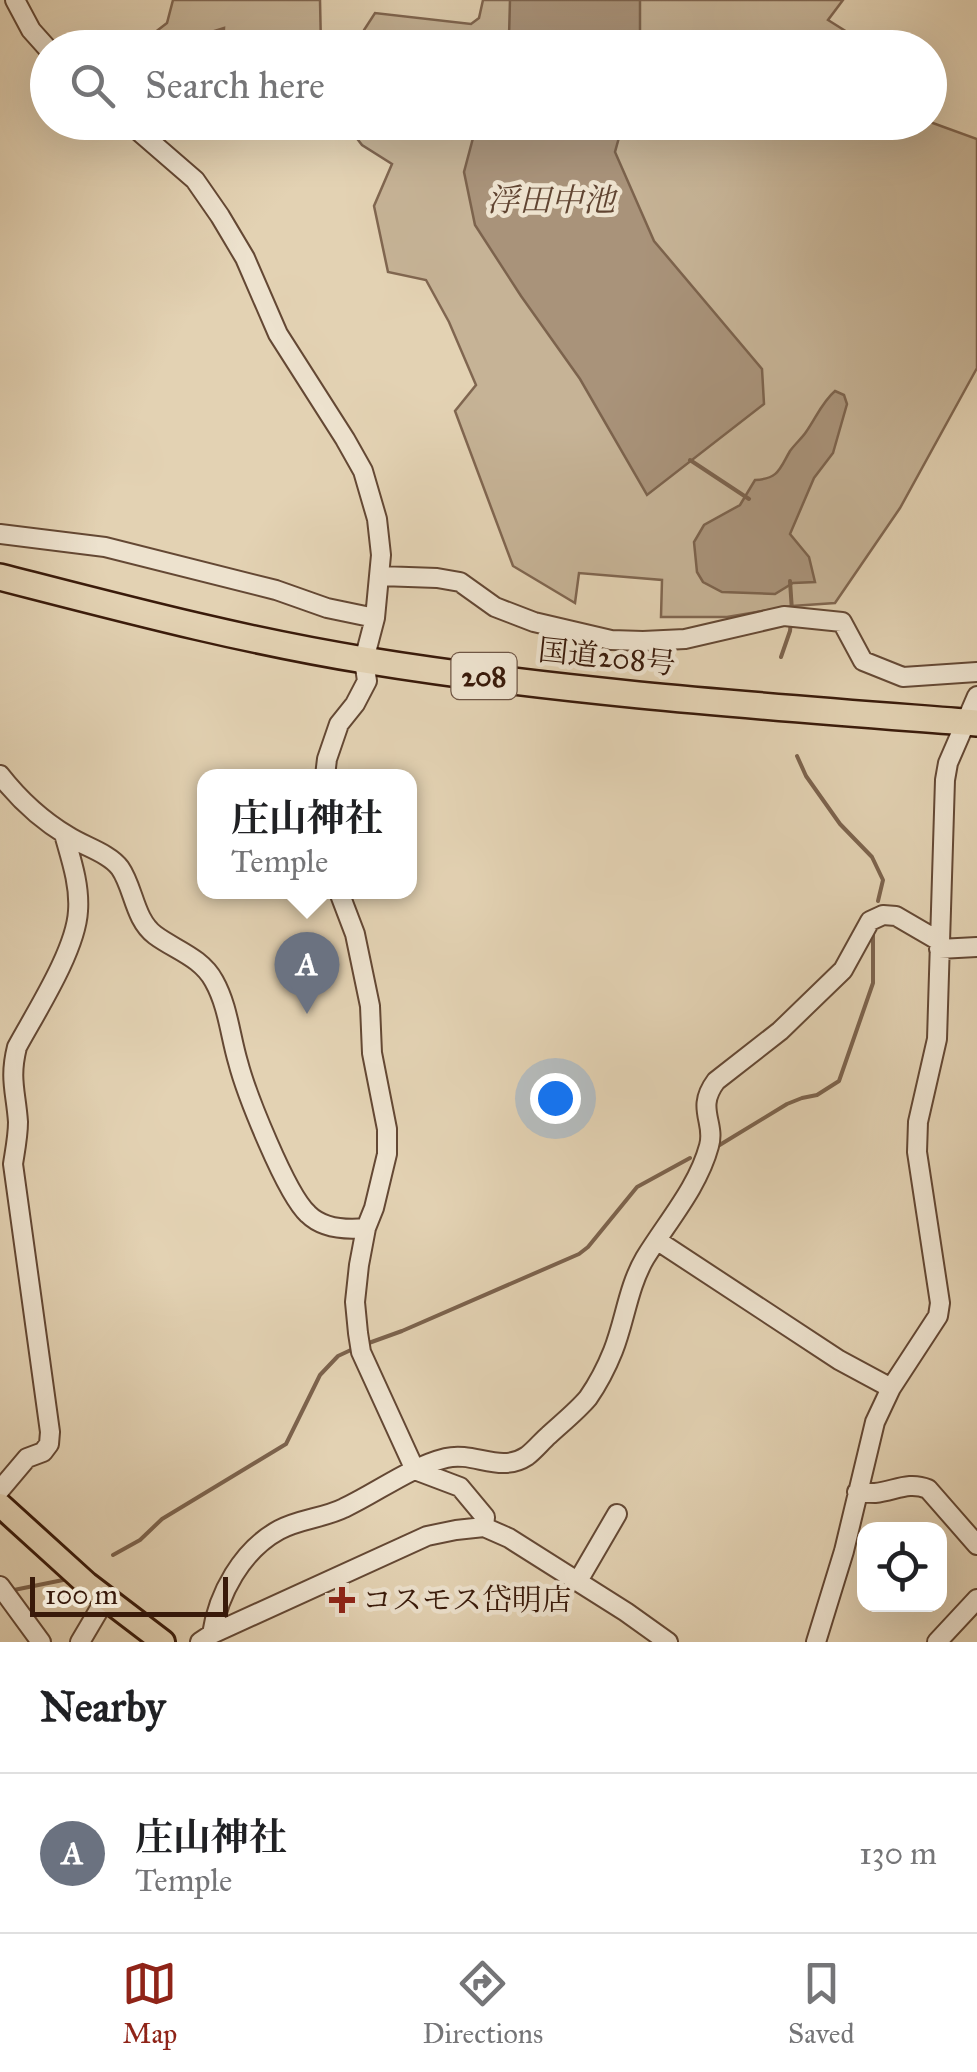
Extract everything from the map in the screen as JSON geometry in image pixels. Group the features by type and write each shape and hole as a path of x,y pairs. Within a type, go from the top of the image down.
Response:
{"highway":[{"name":"国道208号","path":"0,577 219,633 364,660 530,682 972,723"}],"main road":[{"path":"0,1505 163,1642"}],"street":[{"path":"14,0 31,30"},
{"path":"149,140 195,180 220,216 245,258 278,334 363,472 377,519 380,576 364,660 367,680 339,724 325,769"},
{"path":"0,534 105,547 375,618"},
{"path":"380,576 460,582 495,607 534,622 611,640 685,639 792,616 842,622 863,662 904,677 977,672"},
{"path":"816,1642 844,1551 875,1422 891,1388 938,1316 940,1303 918,1152 918,1122 937,1039 945,780 948,763 972,723 977,696"},
{"path":"0,775 64,834 116,863 152,933 193,958 213,979 226,1010 238,1065 253,1105 301,1205 309,1216 323,1224 349,1230 366,1228"},
{"path":"0,1490 27,1458 49,1444 13,1164 18,1123 12,1066 17,1047 76,931 76,880 64,834"},
{"path":"342,899 355,934 370,1006 372,1053 387,1129 387,1154 366,1228 355,1302 360,1345 415,1470 460,1487 485,1517 484,1527"},
{"path":"206,1638 244,1558 279,1530 340,1510 415,1470 448,1458 512,1463 526,1456 588,1398 613,1353 645,1259 694,1182 711,1143 706,1104 709,1091 780,1031 843,970 870,921 882,915 896,916 939,945 977,947"},
{"path":"658,1241 839,1360 891,1388"},
{"path":"858,1492 877,1493 919,1485 928,1489 977,1544"},
{"path":"578,1581 618,1514"},
{"path":"206,1638 426,1536 484,1527 578,1581 668,1642"},
{"path":"7,1593 42,1642"},
{"path":"80,1642 106,1598"},
{"path":"936,1642 977,1599"}],"shaded area":[{"path":"173,0 320,0 321,30 158,30 167,23"},
{"path":"483,0 843,0 828,20 844,30 364,30 375,13 471,24 479,18"},
{"path":"947,128 977,139 977,368 900,508 835,603 727,617 661,617 662,580 579,573 575,603 513,566 455,411 476,385 426,280 388,272 374,206 392,164 358,140 947,140"}],"water":[{"path":"510,0 640,0 640,30 509,30"},
{"name":"浮田中池","path":"472,140 618,140 615,152 654,241 762,369 764,404 647,495 580,379 475,225 464,172"},
{"path":"835,391 844,395 847,404 833,453 814,478 790,534 809,557 815,582 793,583 775,594 722,592 703,582 697,572 694,542 704,525 740,505 755,480 778,472"}],"waterway":[{"path":"690,460 749,499"},
{"path":"790,581 792,611"},
{"path":"781,657 791,621"},
{"path":"797,756 806,776 840,824 872,857 883,880 878,901"},
{"path":"718,1146 787,1104 817,1095 839,1081 873,983 873,935"},
{"path":"366,1344 579,1254 637,1187 690,1158"},
{"path":"113,1555 140,1540 162,1519 286,1444 320,1375 338,1356 353,1349"},
{"path":"9,1591 63,1580"}],"place":[{"name":"庄山神社","path":"307,1014"},
{"name":"コスモス岱明店","path":"342,1600"}]}
